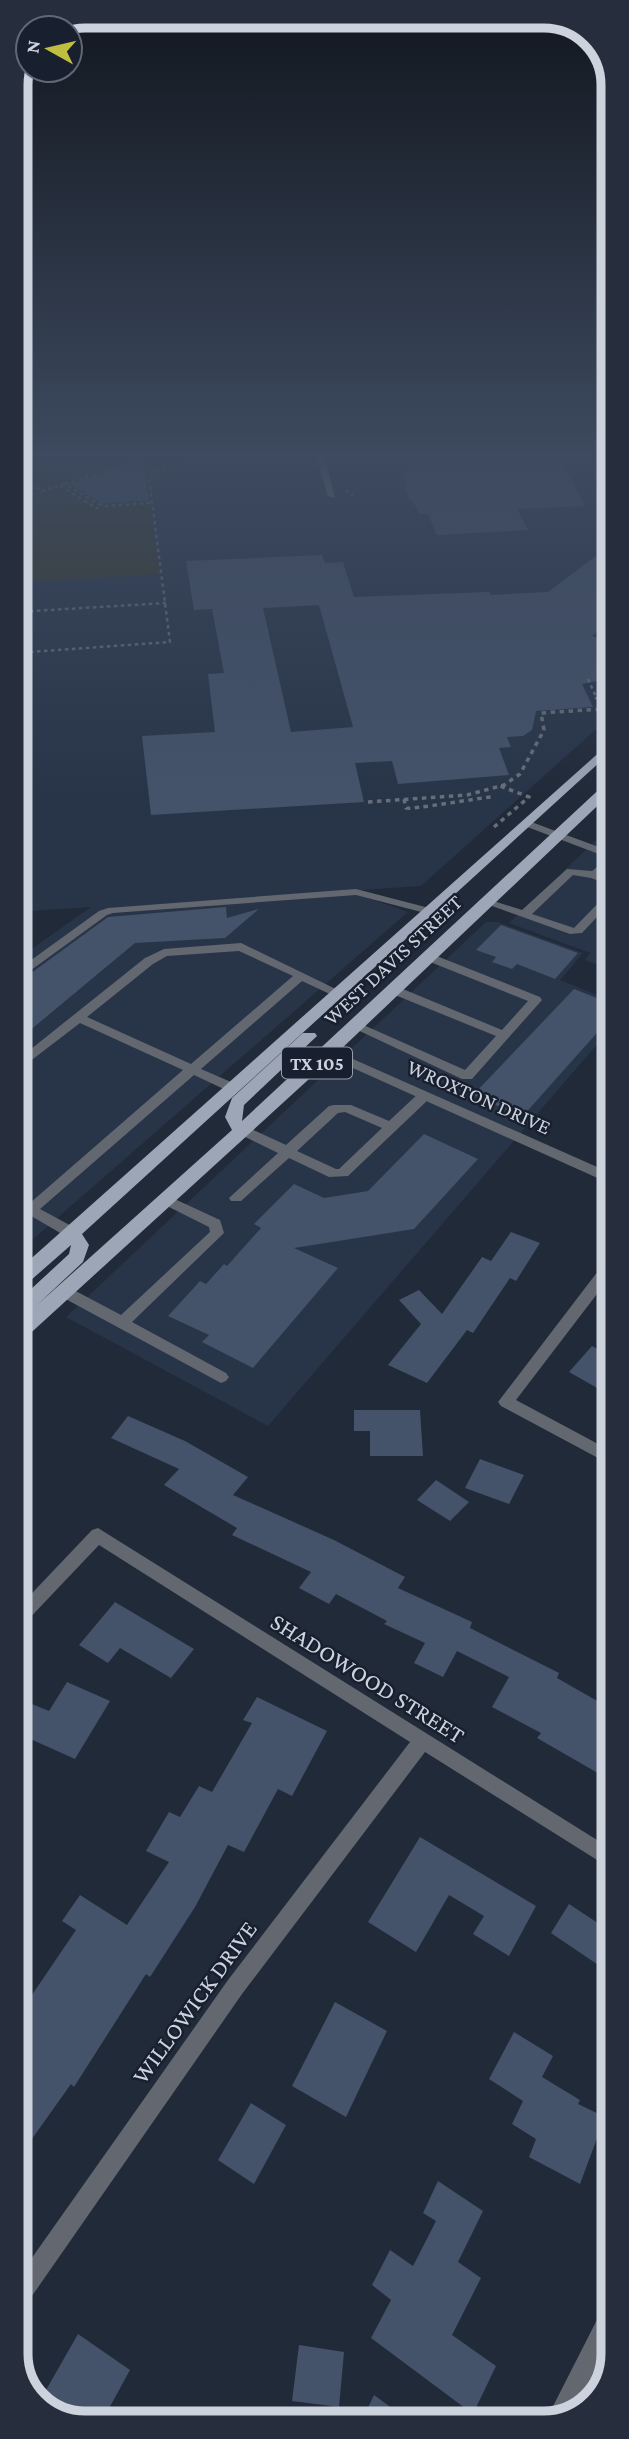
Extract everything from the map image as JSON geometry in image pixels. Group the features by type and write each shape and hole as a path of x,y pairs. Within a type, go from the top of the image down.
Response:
{"main road":[{"name":"WEST DAVIS STREET","path":"28,1272 601,755"},
{"name":"WEST DAVIS STREET","path":"28,1324 328,1052 601,795"},
{"path":"242,1130 235,1124 233,1117 238,1101 359,989 366,968"},
{"path":"28,1303 77,1257 80,1245 72,1233"}],"street":[{"path":"526,823 601,853"},
{"path":"594,875 601,868"},
{"path":"524,915 571,871 601,878"},
{"path":"28,968 103,913 112,910 356,892 429,911"},
{"path":"488,902 578,931 601,907"},
{"path":"28,1058 149,961 164,953 241,947 299,977 338,993"},
{"path":"355,1026 467,1076 537,1000 429,957"},
{"path":"72,1233 30,1210 299,977"},
{"path":"394,990 505,1035"},
{"path":"79,1017 233,1088"},
{"name":"WROXTON DRIVE","path":"328,1052 601,1176"},
{"path":"242,1130 334,1174 343,1173 424,1096"},
{"path":"236,1198 334,1110 346,1108 391,1127"},
{"path":"122,1323 217,1233 215,1224 166,1200"},
{"path":"601,1278 506,1402 601,1453"},
{"path":"65,1292 221,1377"},
{"name":"SHADOWOOD STREET","path":"28,1608 98,1535 601,1854"},
{"name":"WILLOWICK DRIVE","path":"28,2282 235,1987 421,1742"},
{"path":"565,2407 601,2336"}],"path":[{"path":"28,652 168,643 171,638 161,570"},
{"path":"28,611 166,603"},
{"path":"588,680 601,707"},
{"path":"531,714 601,709"},
{"path":"369,802 467,794 499,786 523,771 544,730 540,712"},
{"path":"494,827 529,797 499,786"},
{"path":"404,799 407,808 411,810 441,802 491,797"}],"shaded area":[{"path":"28,570 601,570 601,725 421,886 348,891 408,912 28,1244 28,952 91,907 28,911"},
{"path":"601,835 601,966 585,960 590,953 509,923"},
{"path":"486,922 498,922 583,953 560,980 601,997 601,1040 268,1426 66,1317"}],"green space":[{"path":"28,570 159,570 160,574 28,581"}],"building":[{"path":"187,570 345,570 354,597 489,592 491,595 548,592 578,570 601,570 601,629 592,636 601,639 601,680 582,684 593,707 536,711 532,730 523,736 507,737 511,747 499,748 509,775 398,784 392,761 355,763 364,802 151,815 142,736 215,732 208,674 224,673 212,609 194,610","holes":["319,605 353,727 291,732 263,608"]},
{"path":"226,907 227,918 259,909 225,938 135,943 28,1032 28,975 108,917"},
{"path":"501,925 578,953 555,979 517,964 512,969 492,962 496,957 476,950"},
{"path":"574,989 601,1000 601,1028 522,1117 473,1095"},
{"path":"424,1134 478,1159 414,1229 294,1248 338,1268 253,1368 202,1342 209,1335 168,1316 200,1281 206,1284 224,1264 227,1266 261,1228 254,1224 294,1184 324,1198 368,1191"},
{"path":"511,1232 540,1243 516,1281 510,1278 473,1333 467,1330 427,1383 388,1365 421,1324 399,1300 419,1290 442,1314 482,1257 491,1261"},
{"path":"592,1346 601,1351 601,1390 569,1372"},
{"path":"354,1410 420,1410 423,1456 370,1456 370,1431 354,1431"},
{"path":"128,1416 185,1441 248,1477 233,1495 334,1540 405,1577 398,1588 472,1622 470,1628 559,1673 557,1678 601,1703 601,1775 537,1738 541,1733 492,1707 509,1677 457,1651 443,1677 414,1663 425,1643 384,1624 387,1621 336,1594 329,1604 299,1588 311,1572 232,1535 237,1528 164,1485 179,1469 111,1438"},
{"path":"480,1459 524,1475 509,1504 465,1488"},
{"path":"436,1480 469,1502 450,1521 417,1500"},
{"path":"115,1602 194,1649 171,1678 120,1648 108,1663 79,1645"},
{"path":"67,1682 110,1701 75,1759 28,1738 28,1702 49,1711"},
{"path":"257,1697 327,1731 292,1796 278,1789 244,1852 228,1845 195,1907 150,1977 146,1974 74,2087 71,2084 28,2145 28,2001 76,1930 62,1921 80,1895 127,1925 169,1862 146,1851 169,1812 180,1817 199,1786 212,1792 252,1723 243,1720"},
{"path":"420,1837 536,1906 509,1956 473,1934 484,1916 449,1895 416,1952 368,1922"},
{"path":"569,1904 601,1925 601,1967 551,1933"},
{"path":"335,2002 387,2031 346,2117 292,2086"},
{"path":"514,2032 553,2056 542,2077 580,2100 578,2104 601,2115 601,2128 580,2184 529,2157 536,2139 512,2124 523,2101 489,2079"},
{"path":"251,2103 286,2125 254,2184 218,2160"},
{"path":"438,2181 483,2211 458,2262 481,2278 452,2335 496,2366 474,2411 469,2411 371,2338 391,2300 372,2285 390,2250 413,2266 436,2221 423,2213"},
{"path":"78,2334 130,2370 108,2411 82,2411 63,2407 44,2393"},
{"path":"299,2345 344,2352 339,2407 292,2401"},
{"path":"374,2395 396,2411 366,2411"}]}
